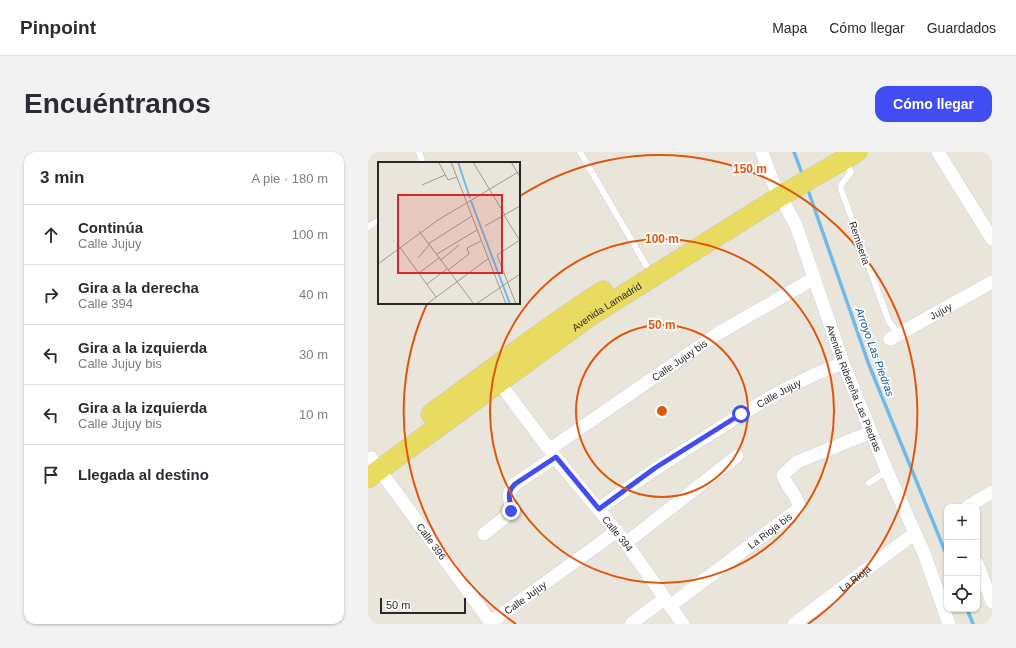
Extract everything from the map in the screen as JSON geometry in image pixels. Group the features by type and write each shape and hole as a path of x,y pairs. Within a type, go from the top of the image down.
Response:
{"main road":[{"name":"Avenida Lamadrid","path":"371,467 495,376 572,311 646,265 838,156"},
{"name":"Avenida Lamadrid","path":"495,376 590,316 779,190"}],"street":[{"name":"Avenida Ribereña Las Piedras","path":"762,152 796,226 843,363 887,471 924,553 949,624"},
{"path":"938,152 992,240"},
{"name":"Calle Jujuy bis","path":"484,534 511,511 509,496 510,488 552,453 717,334 813,279"},
{"name":"Jujuy","path":"894,336 992,282"},
{"name":"Calle Jujuy","path":"599,509 655,468 741,414 806,378 843,363"},
{"name":"Calle 394","path":"495,376 552,453 617,531 683,624"},
{"name":"La Rioja bis","path":"631,624 667,602 796,510 799,506 798,501 784,480 783,475 797,462 871,432"},
{"path":"626,543 737,456"},
{"name":"Calle 396","path":"371,467 492,623"},
{"path":"972,504 992,492"},
{"name":"Calle Jujuy","path":"492,623 617,531"},
{"name":"La Rioja","path":"794,624 915,533"},
{"path":"980,571 992,602"}],"lane":[{"path":"419,152 423,162"},
{"path":"580,152 646,265"},
{"name":"Remiseria","path":"838,156 851,172 841,185 841,189 894,336"},
{"path":"368,227 378,221"},
{"path":"869,483 887,471"}],"waterway":[{"name":"Arroyo Las Piedras","path":"794,152 803,176"},
{"name":"Arroyo Las Piedras","path":"807,187 869,365 944,549"},
{"name":"Arroyo Las Piedras","path":"968,612 973,624"}],"route":[{"path":"511,511 509,496 510,488 556,457 599,509 655,468 741,414"}]}
